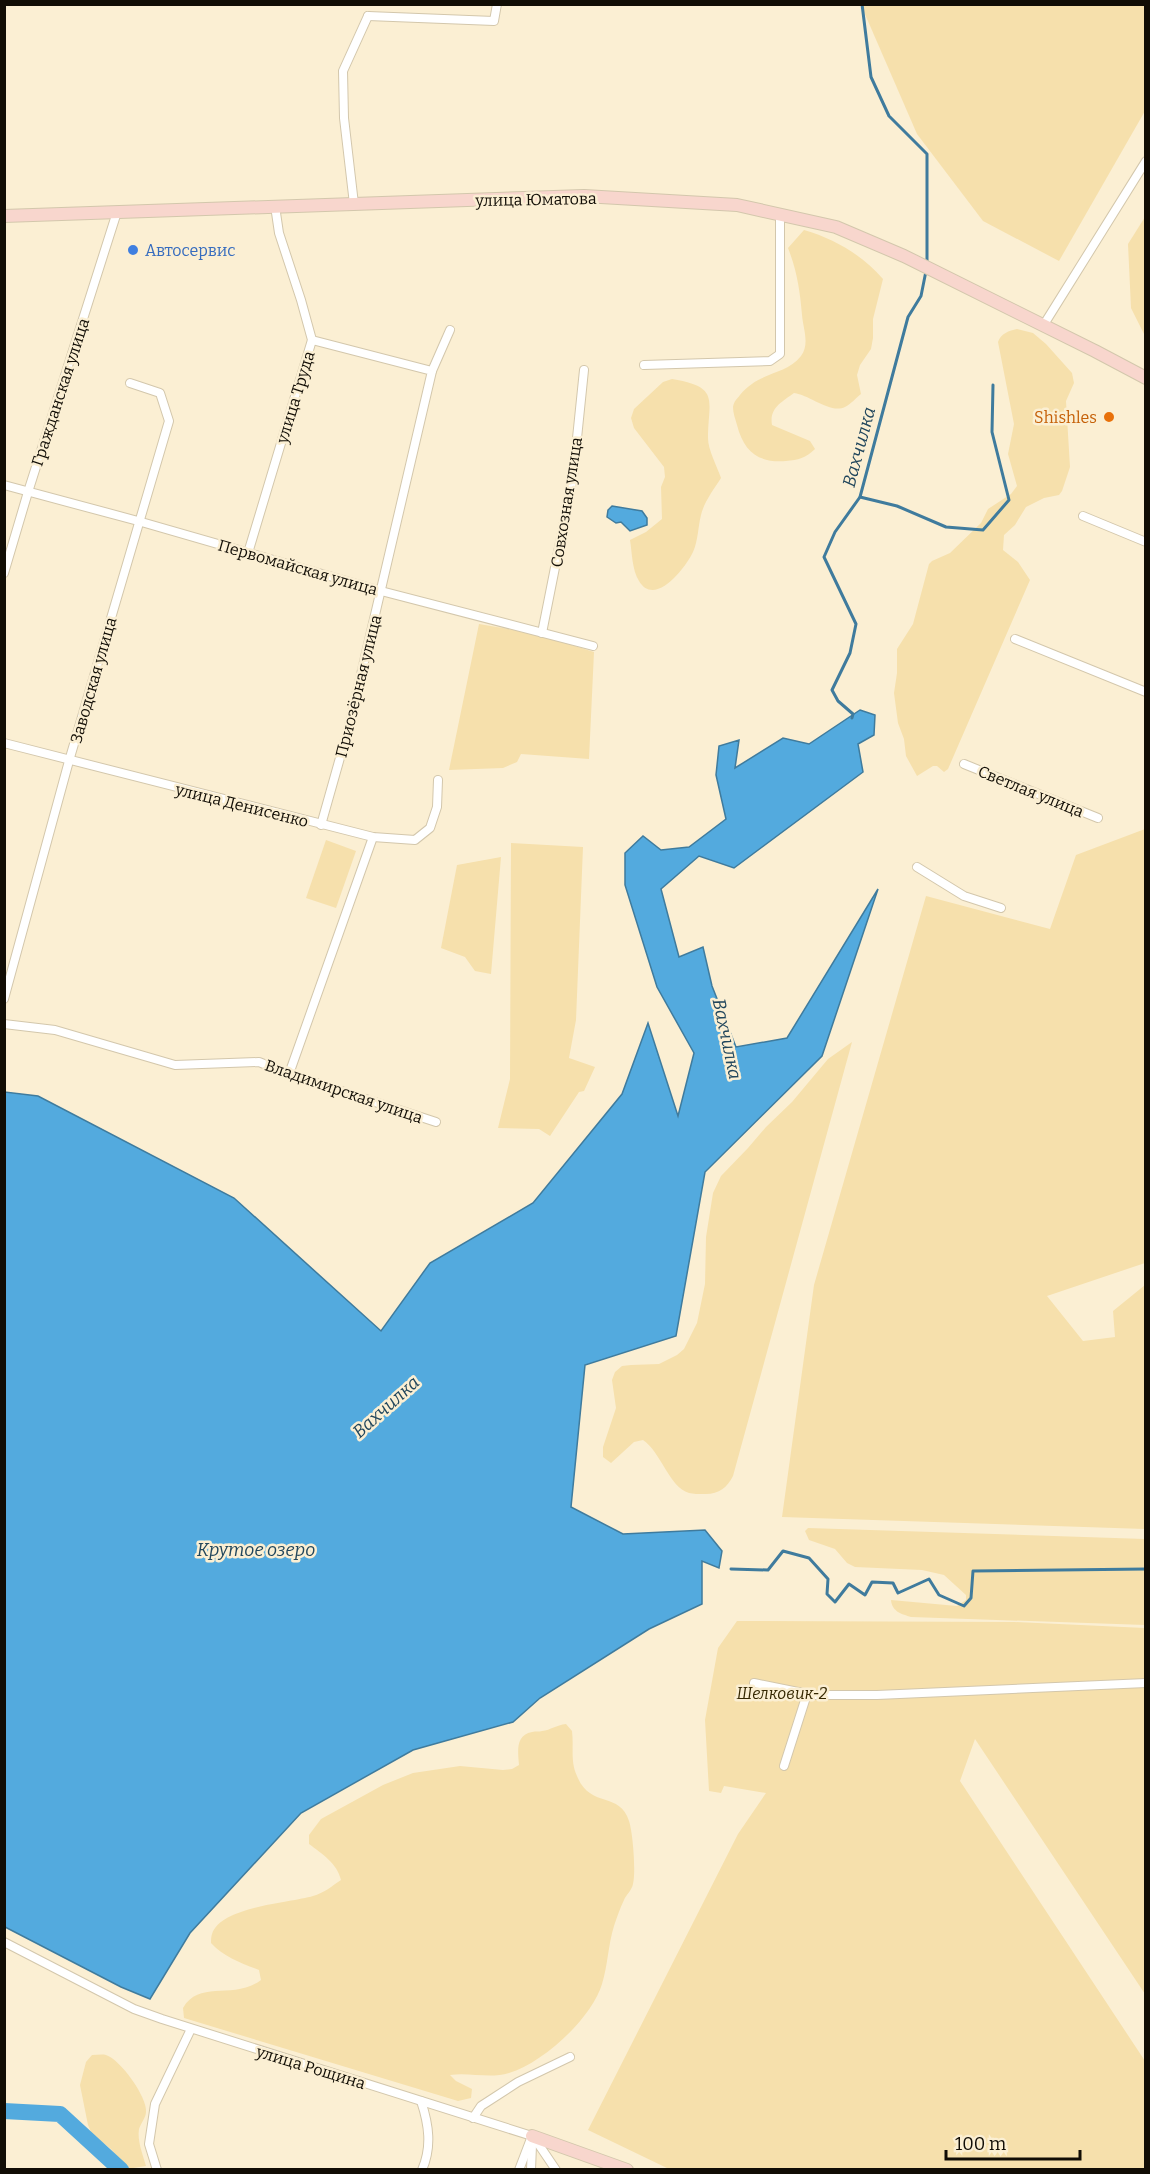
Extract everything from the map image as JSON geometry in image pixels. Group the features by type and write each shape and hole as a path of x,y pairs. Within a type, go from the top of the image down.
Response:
{"main road":[{"name":"улица Юматова","path":"4,216 584,196 737,206 836,228 904,256 1146,378"},
{"name":"улица Рощина","path":"532,2136 627,2169"}],"street":[{"path":"354,204 344,118 343,71 368,16 367,4"},
{"path":"368,16 494,21 497,4"},
{"path":"1043,326 1146,161"},
{"name":"улица Труда","path":"248,553 312,340 279,233 275,206"},
{"name":"Гражданская улица","path":"4,573 117,212"},
{"path":"644,365 770,361 780,354 780,215"},
{"name":"Приозёрная улица","path":"321,825 349,726 432,372 450,330"},
{"path":"312,340 432,372"},
{"name":"Совхозная улица","path":"542,633 573,477 584,370"},
{"name":"Заводская улица","path":"4,999 69,761 169,421 159,393 130,383"},
{"name":"Первомайская улица","path":"4,485 381,591 593,646"},
{"path":"1083,516 1146,542"},
{"path":"1015,639 1146,692"},
{"name":"улица Денисенко","path":"4,742 69,761 373,837 415,840 430,828 437,807 438,780"},
{"name":"Светлая улица","path":"964,764 1098,819"},
{"path":"289,1074 373,837"},
{"path":"916,867 964,896 1001,908"},
{"name":"Владимирская улица","path":"4,1024 55,1030 175,1065 259,1062 436,1122"},
{"path":"754,1683 807,1694 877,1695 1146,1683"},
{"path":"784,1766 807,1694"},
{"name":"улица Рощина","path":"4,1942 134,2008 191,2029 532,2136"},
{"path":"157,2169 149,2144 155,2104 191,2029"},
{"path":"473,2118 481,2106 518,2082 570,2057"},
{"path":"422,2101 428,2121 428,2154 422,2169"},
{"path":"519,2169 532,2136"},
{"path":"531,2169 532,2136"},
{"path":"532,2136 556,2169"}],"green space":[{"path":"861,5 1145,5 1145,111 1059,261 983,221 917,134"},
{"path":"1145,217 1145,336 1131,308 1128,244"},
{"path":"804,230 847,249 866,262 883,279 873,319 871,349 860,365 857,375 861,394 845,407 833,408 794,393 774,410 772,425 810,441 815,449 798,459 768,460 760,458 748,449 740,434 733,407 747,387 795,362 804,351 805,336 799,289 788,248"},
{"path":"1017,329 1033,333 1072,373 1074,383 1066,401 1070,467 1059,495 1044,498 1026,507 1015,525 1004,535 1003,550 1018,562 1030,580 948,769 944,772 937,766 933,766 917,776 906,756 904,739 898,723 894,693 897,649 913,624 929,564 950,553 981,523 988,509 1011,494 1017,486 1008,454 1014,424 998,342 1003,334"},
{"path":"672,379 698,386 705,391 708,397 710,405 708,443 721,478 702,510 696,543 689,559 669,582 653,590 646,588 637,577 630,540 646,532 662,519 661,487 665,477 664,467 634,428 631,418 634,409 663,382"},
{"path":"479,624 537,634 594,652 589,759 521,754 517,762 503,768 449,770"},
{"path":"1145,829 1145,1263 1047,1296 1083,1341 1115,1337 1113,1311 1145,1285 1145,1529 782,1517 814,1285 926,896 1050,929 1076,855"},
{"path":"326,840 356,851 336,908 306,898"},
{"path":"511,843 583,847 576,1020 569,1058 595,1067 584,1091 579,1092 550,1136 539,1129 498,1128 510,1079"},
{"path":"501,857 491,974 475,971 465,957 441,948 457,865"},
{"path":"852,1042 731,1480 721,1490 713,1493 689,1493 676,1484 655,1452 643,1440 634,1442 611,1463 603,1457 603,1447 616,1408 612,1380 615,1372 622,1366 659,1364 677,1355 684,1349 697,1323 705,1284 706,1237 713,1193 721,1176 792,1102 828,1059"},
{"path":"808,1528 1145,1539 1145,1625 911,1617 895,1610 891,1600 957,1606 966,1600 966,1595 944,1575 922,1570 855,1567 847,1563 835,1549 809,1540 805,1531"},
{"name":"Шелковик-2","path":"737,1621 1014,1622 1145,1628 1145,1994 975,1739 960,1781 1145,2061 1145,2169 669,2169 588,2130 738,1834 766,1793 724,1786 721,1793 709,1791 705,1720 718,1648"},
{"path":"566,1724 572,1731 574,1765 583,1786 589,1793 619,1806 629,1821 634,1852 634,1878 614,1926 604,1977 597,1997 577,2024 551,2049 522,2068 502,2075 450,2075 456,2081 472,2089 471,2098 458,2101 184,2018 183,2008 190,1999 198,1994 239,1989 261,1980 259,1970 227,1956 211,1943 212,1934 218,1925 228,1917 257,1907 317,1895 341,1880 333,1864 309,1844 309,1835 321,1819 383,1785 413,1773 460,1766 512,1769 519,1765 519,1745 523,1737 532,1732"},
{"path":"92,2055 112,2058 125,2071 143,2098 146,2112 139,2129 139,2138 146,2166 127,2169 111,2149 92,2134 80,2085 86,2062"}],"water":[{"path":"612,506 642,511 647,518 647,525 630,531 621,522 616,523 607,517 608,510"},
{"name":"Крутое озеро","path":"860,710 875,715 874,735 858,744 863,772 734,868 699,856 661,889 679,957 703,947 712,986 736,1047 787,1038 878,889 822,1056 705,1172 676,1336 585,1365 571,1507 623,1534 705,1530 722,1551 719,1568 702,1561 702,1604 649,1629 540,1698 513,1722 413,1750 301,1813 190,1933 150,1999 121,1987 5,1927 5,1092 38,1096 234,1198 381,1331 430,1263 533,1203 622,1094 648,1023 678,1116 694,1053 657,987 625,885 625,853 643,836 661,850 689,847 726,819 716,775 719,746 739,740 735,768 783,738 809,744"}],"waterway":[{"name":"Вахчилка","path":"862,4 871,77 889,116 927,154 927,265"},
{"name":"Вахчилка","path":"852,718 853,714 838,701 832,690 850,653 856,624 824,557 835,532 860,497 908,317 921,296 926,271"},
{"path":"860,497 897,506 946,527 983,530 1009,500 992,432 993,385"},
{"path":"731,1569 768,1570 783,1551 809,1558 828,1579 827,1594 835,1602 849,1584 865,1595 872,1582 893,1583 898,1593 929,1579 939,1595 964,1606 971,1598 973,1571 1146,1569"},
{"path":"4,2111 60,2114 121,2170"}],"place":[{"name":"Автосервис","path":"133,250"},
{"name":"Shishles","path":"1109,417"}]}
